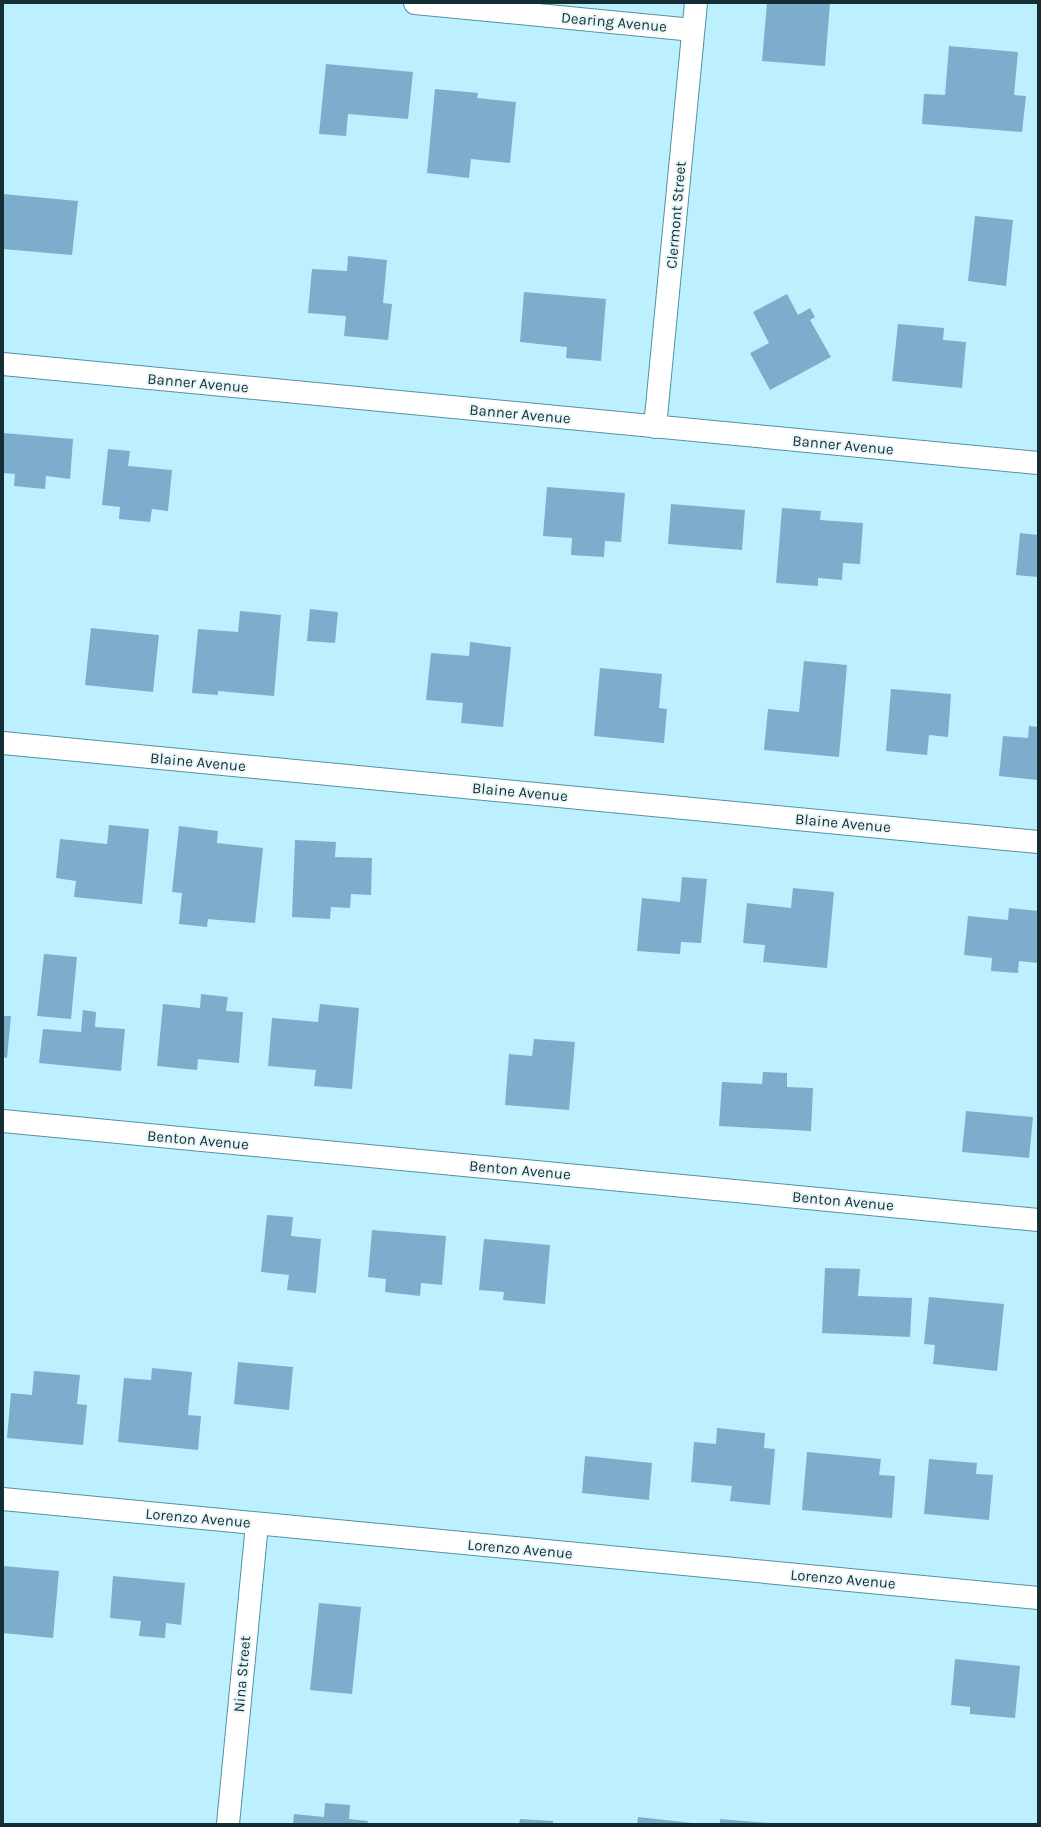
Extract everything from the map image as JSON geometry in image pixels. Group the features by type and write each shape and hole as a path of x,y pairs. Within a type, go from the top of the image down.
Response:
{"street":[{"name":"Dearing Avenue","path":"415,3 694,30"},
{"name":"Clermont Street","path":"655,427 696,3"},
{"name":"Banner Avenue","path":"3,364 1038,463"},
{"name":"Blaine Avenue","path":"3,743 1038,842"},
{"name":"Benton Avenue","path":"3,1121 1038,1220"},
{"name":"Lorenzo Avenue","path":"3,1499 1038,1598"},
{"name":"Nina Street","path":"228,1824 257,1524"}],"building":[{"path":"767,3 830,3 825,66 762,61"},
{"path":"949,46 1018,52 1014,95 1026,96 1022,132 922,124 924,94 945,95"},
{"path":"326,64 413,72 408,119 348,114 346,136 319,134"},
{"path":"435,89 478,93 477,98 516,102 510,163 471,159 469,178 427,173"},
{"path":"3,194 78,201 72,255 3,249"},
{"path":"975,216 1013,220 1006,286 968,281"},
{"path":"348,256 387,260 383,303 392,304 388,340 344,336 346,316 308,313 312,269 347,271"},
{"path":"524,292 606,299 601,361 566,358 567,347 520,342"},
{"path":"787,294 798,315 810,308 815,317 810,320 831,357 770,390 750,353 769,343 753,312"},
{"path":"898,324 944,328 943,340 966,342 962,388 892,381"},
{"path":"3,433 73,439 70,479 46,476 45,489 14,486 15,474 3,473"},
{"path":"108,449 130,451 128,466 172,470 168,511 152,509 150,522 119,519 120,507 102,505"},
{"path":"547,487 625,493 621,542 605,541 604,557 571,555 572,538 543,536"},
{"path":"671,504 745,510 742,550 668,544"},
{"path":"782,508 821,511 820,520 863,523 860,564 843,563 842,580 818,578 818,586 776,583"},
{"path":"1020,533 1038,535 1038,577 1016,575"},
{"path":"310,609 338,612 335,643 307,641"},
{"path":"240,611 281,615 274,696 218,691 218,695 192,693 198,629 238,632"},
{"path":"91,628 159,635 153,692 85,685"},
{"path":"470,642 511,647 503,727 461,723 463,703 426,700 431,653 469,656"},
{"path":"804,661 847,665 839,757 764,750 768,709 799,712"},
{"path":"600,668 662,674 659,708 667,709 664,743 594,736"},
{"path":"891,689 951,694 948,737 929,735 927,755 886,751"},
{"path":"1029,726 1038,727 1038,780 999,776 1003,736 1028,738"},
{"path":"109,825 149,829 142,904 74,897 76,881 56,878 60,839 107,844"},
{"path":"179,826 218,831 217,843 263,848 255,923 208,919 207,927 179,924 182,893 172,892"},
{"path":"295,840 336,842 335,857 372,858 371,895 351,894 350,908 331,907 330,919 292,917"},
{"path":"682,877 707,879 701,943 681,942 680,954 637,951 642,898 680,902"},
{"path":"793,888 834,892 827,968 763,962 765,945 743,943 747,903 791,908"},
{"path":"1009,908 1038,911 1038,963 1019,961 1018,973 991,971 992,958 964,955 968,916 1008,920"},
{"path":"44,954 77,957 71,1019 37,1016"},
{"path":"201,994 228,997 226,1011 243,1012 239,1063 198,1059 197,1070 157,1066 163,1004 200,1008"},
{"path":"320,1004 359,1008 352,1089 314,1086 316,1070 268,1066 272,1018 318,1022"},
{"path":"83,1010 96,1012 95,1027 125,1029 121,1071 39,1063 43,1029 81,1032"},
{"path":"3,1016 11,1016 7,1058 3,1057"},
{"path":"534,1039 575,1042 569,1110 505,1105 509,1054 532,1056"},
{"path":"763,1072 787,1073 787,1087 813,1088 811,1131 719,1126 722,1082 762,1084"},
{"path":"966,1111 1033,1117 1029,1158 962,1152"},
{"path":"267,1215 293,1217 291,1236 321,1239 316,1293 287,1290 289,1275 261,1272"},
{"path":"372,1230 446,1236 442,1285 421,1283 420,1296 385,1292 386,1279 368,1277"},
{"path":"484,1239 550,1245 545,1304 503,1300 504,1292 479,1290"},
{"path":"825,1268 860,1269 858,1296 912,1298 910,1337 822,1333"},
{"path":"929,1297 1004,1304 997,1371 933,1364 935,1345 924,1344"},
{"path":"238,1362 293,1367 289,1410 234,1404"},
{"path":"152,1368 192,1372 188,1415 201,1416 198,1450 118,1442 124,1378 151,1380"},
{"path":"34,1371 80,1375 77,1404 87,1405 83,1445 7,1438 11,1393 32,1395"},
{"path":"717,1428 765,1433 764,1448 775,1449 770,1505 730,1501 732,1486 691,1482 694,1442 716,1444"},
{"path":"807,1452 881,1459 879,1475 895,1476 892,1518 802,1510"},
{"path":"585,1456 652,1463 649,1500 582,1493"},
{"path":"929,1459 977,1463 976,1474 993,1475 989,1520 924,1514"},
{"path":"3,1566 59,1571 53,1638 3,1633"},
{"path":"113,1576 185,1583 181,1625 166,1623 165,1638 139,1636 141,1621 110,1618"},
{"path":"319,1603 361,1607 352,1694 310,1690"},
{"path":"955,1659 1020,1666 1015,1718 970,1714 970,1707 951,1705"},
{"path":"325,1803 350,1805 349,1819 368,1821 367,1824 293,1824 294,1814 324,1817"},
{"path":"638,1817 692,1823 692,1824 637,1824"},
{"path":"520,1819 553,1821 553,1824 519,1824"},
{"path":"720,1819 768,1823 768,1824 720,1824"}]}
